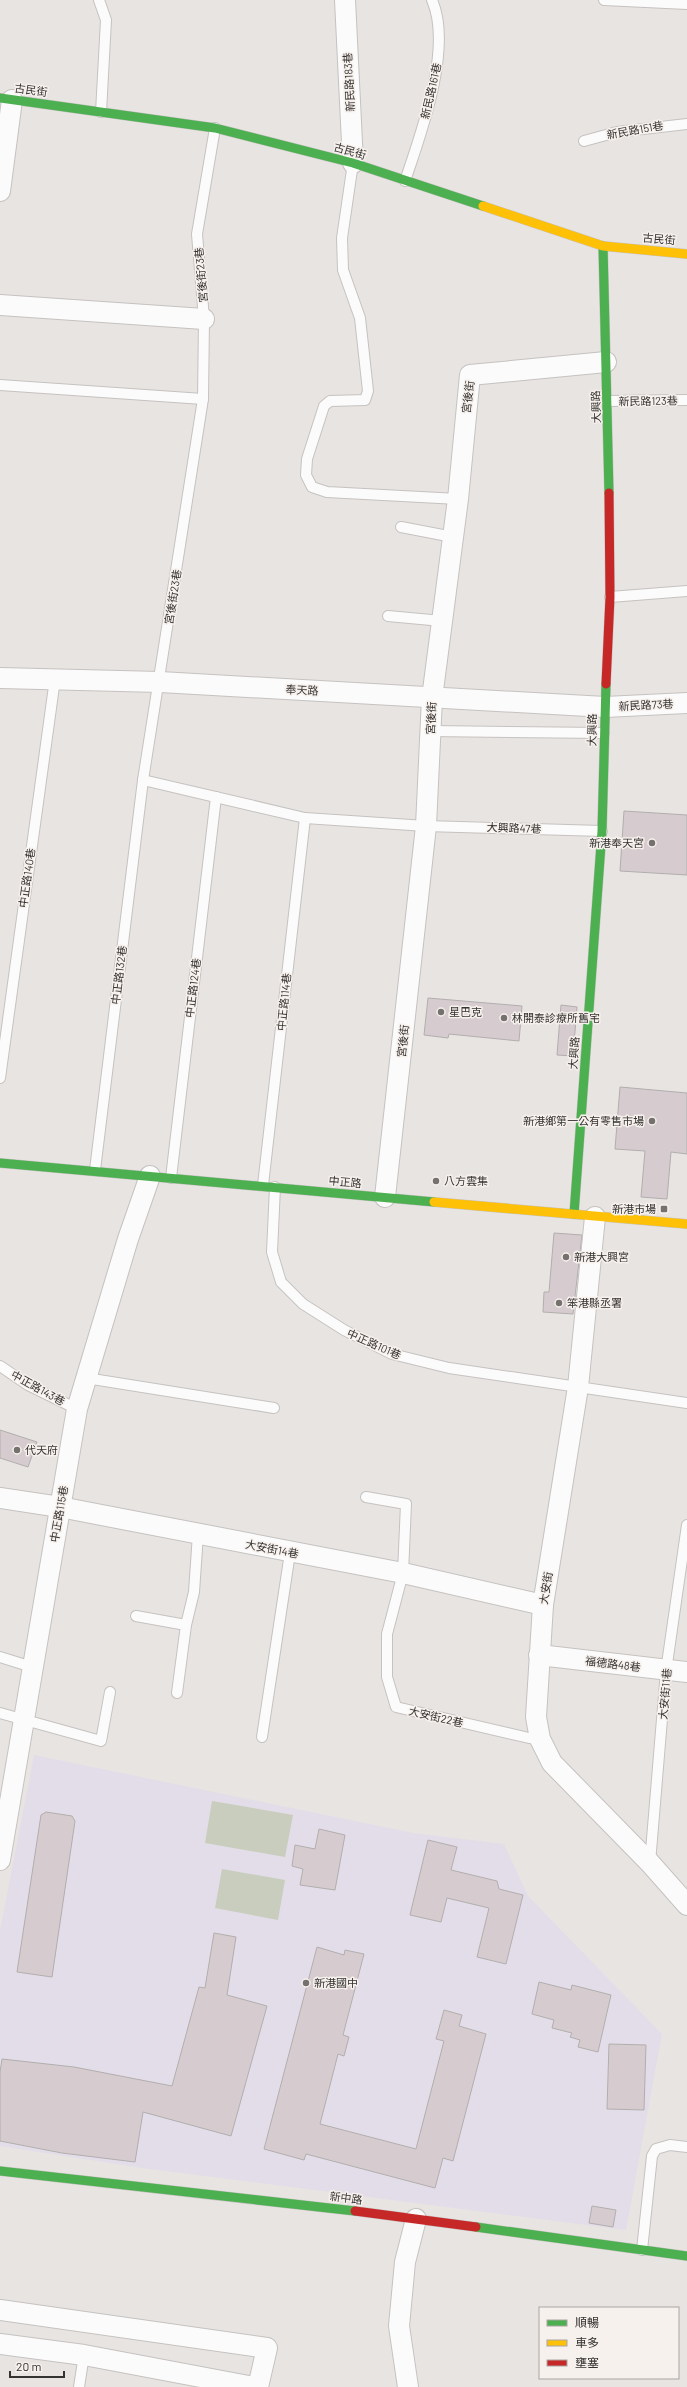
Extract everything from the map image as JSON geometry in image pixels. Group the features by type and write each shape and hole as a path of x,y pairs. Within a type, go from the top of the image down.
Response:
{"street":[{"name":"新民路183巷","path":"345,0 353,163"},
{"name":"古民街","path":"6,99 215,128 353,163 603,246 687,254"},
{"path":"0,191 6,99"},
{"name":"大興路","path":"574,1214 602,831 604,733 610,597 608,402 603,246"},
{"path":"0,305 204,319"},
{"name":"宮後街","path":"385,1197 426,826 432,698 458,499 470,375 606,362"},
{"name":"奉天路","path":"0,678 160,682 432,698 605,706"},
{"name":"新民路73巷","path":"605,706 687,703"},
{"name":"中正路","path":"0,1163 95,1170 687,1224"},
{"name":"中正路115巷","path":"0,1860 77,1409 128,1239 150,1176"},
{"name":"大安街","path":"595,1216 578,1386 542,1605 536,1717 540,1739 552,1763 650,1863 687,1905"},
{"name":"大安街14巷","path":"0,1498 60,1507 290,1553 403,1573 542,1605"},
{"name":"福德路48巷","path":"539,1655 666,1671 687,1672"},
{"name":"新中路","path":"0,2171 280,2201 687,2256"},
{"path":"408,2387 399,2326 405,2262 416,2219"},
{"path":"0,2310 267,2348 258,2387"},
{"path":"0,2344 84,2355 190,2381 254,2387"}],"lane":[{"path":"99,0 106,20 101,112"},
{"name":"新民路161巷","path":"405,181 429,106 438,60 437,10 432,0"},
{"path":"604,0 687,4"},
{"name":"新民路151巷","path":"584,141 617,132 687,124"},
{"name":"宮後街23巷","path":"143,780 160,682 203,399 204,319 197,234 215,128"},
{"path":"353,163 342,238 343,270 360,318 368,391 365,400 330,402 324,406 307,459 306,476 312,487 327,492 458,499"},
{"path":"0,384 203,399"},
{"name":"新民路123巷","path":"608,402 687,400"},
{"path":"400,527 453,537"},
{"path":"610,597 687,591"},
{"path":"388,616 442,621"},
{"name":"中正路140巷","path":"0,1078 55,679"},
{"path":"430,731 604,733"},
{"path":"143,780 305,818 426,826"},
{"name":"中正路132巷","path":"95,1170 143,780"},
{"name":"中正路124巷","path":"171,1178 216,798"},
{"name":"中正路114巷","path":"263,1185 305,818"},
{"name":"大興路47巷","path":"426,826 602,831"},
{"name":"中正路101巷","path":"275,1187 272,1252 281,1282 303,1304 344,1330 392,1354 449,1368 578,1386"},
{"name":"中正路143巷","path":"0,1366 28,1385 77,1409"},
{"path":"86,1378 274,1408"},
{"path":"578,1386 687,1403"},
{"path":"366,1497 406,1504 403,1573"},
{"name":"大安街11巷","path":"650,1863 666,1671 687,1525"},
{"path":"177,1693 186,1625 194,1592 198,1534"},
{"path":"262,1737 290,1553"},
{"name":"大安街22巷","path":"403,1573 387,1634 387,1677 396,1707 528,1738 540,1739"},
{"path":"136,1616 186,1625"},
{"path":"0,1657 32,1667"},
{"path":"0,1713 101,1741 110,1692"},
{"path":"642,2250 652,2156 656,2149 670,2145 687,2147"},
{"path":"79,2387 84,2355"}],"shaded area":[{"name":"新港國中","path":"34,1755 413,1833 504,1844 528,1896 662,2034 626,2230 142,2168 0,2146 0,1931"}],"green space":[{"path":"212,1801 293,1815 285,1857 205,1843"},
{"path":"222,1869 285,1880 278,1920 215,1908"}],"building":[{"name":"新港奉天宮","path":"624,811 687,815 687,875 620,871"},
{"path":"428,998 522,1006 519,1041 449,1034 448,1038 424,1035"},
{"path":"561,1005 577,1007 573,1056 557,1055"},
{"name":"新港鄉第一公有零售市場","path":"620,1087 687,1093 687,1154 671,1152 667,1199 641,1197 645,1151 615,1149"},
{"path":"554,1233 582,1235 573,1314 543,1312 544,1292 549,1292"},
{"name":"代天府","path":"0,1430 37,1442 28,1467 0,1458"},
{"path":"46,1812 72,1816 75,1821 52,1977 17,1972 41,1815"},
{"path":"319,1829 345,1835 335,1890 300,1885 303,1869 292,1866 295,1845 315,1849"},
{"path":"428,1840 457,1847 451,1870 497,1881 499,1889 523,1895 506,1964 477,1957 489,1908 447,1898 441,1922 410,1915"},
{"path":"214,1933 236,1937 227,1995 267,2006 231,2136 143,2112 135,2162 62,2153 0,2141 0,2072 2,2059 74,2067 172,2086 199,1987 205,1988"},
{"path":"317,1947 344,1955 345,1950 364,1954 343,2035 349,2037 344,2056 338,2054 320,2124 416,2149 444,2041 436,2039 444,2010 462,2015 459,2026 486,2034 453,2161 443,2158 435,2188 306,2154 304,2160 264,2149"},
{"path":"539,1982 571,1990 572,1985 611,1995 598,2052 578,2047 580,2040 570,2037 572,2033 552,2028 554,2020 532,2014"},
{"path":"609,2044 646,2045 644,2110 607,2109"},
{"path":"592,2206 616,2210 613,2227 589,2223"}],"traffic: fast":[{"path":"0,98 215,128 353,163 483,206"},
{"path":"603,246 609,493"},
{"path":"574,1214 602,831 606,684"},
{"path":"0,1163 434,1202"},
{"path":"0,2171 355,2211"},
{"path":"476,2227 687,2256"}],"traffic: slow":[{"path":"483,206 603,246 687,254"},
{"path":"434,1202 687,1224"}],"traffic: jam":[{"path":"606,684 610,597 609,493"},
{"path":"355,2211 476,2227"}],"place":[{"name":"新港奉天宮","path":"652,843"},
{"name":"星巴克","path":"441,1012"},
{"name":"林開泰診療所舊宅","path":"504,1018"},
{"name":"新港鄉第一公有零售市場","path":"652,1121"},
{"name":"八方雲集","path":"436,1181"},
{"name":"新港市場","path":"664,1209"},
{"name":"新港大興宮","path":"566,1257"},
{"name":"笨港縣丞署","path":"559,1303"},
{"name":"代天府","path":"17,1450"},
{"name":"新港國中","path":"306,1983"}]}
